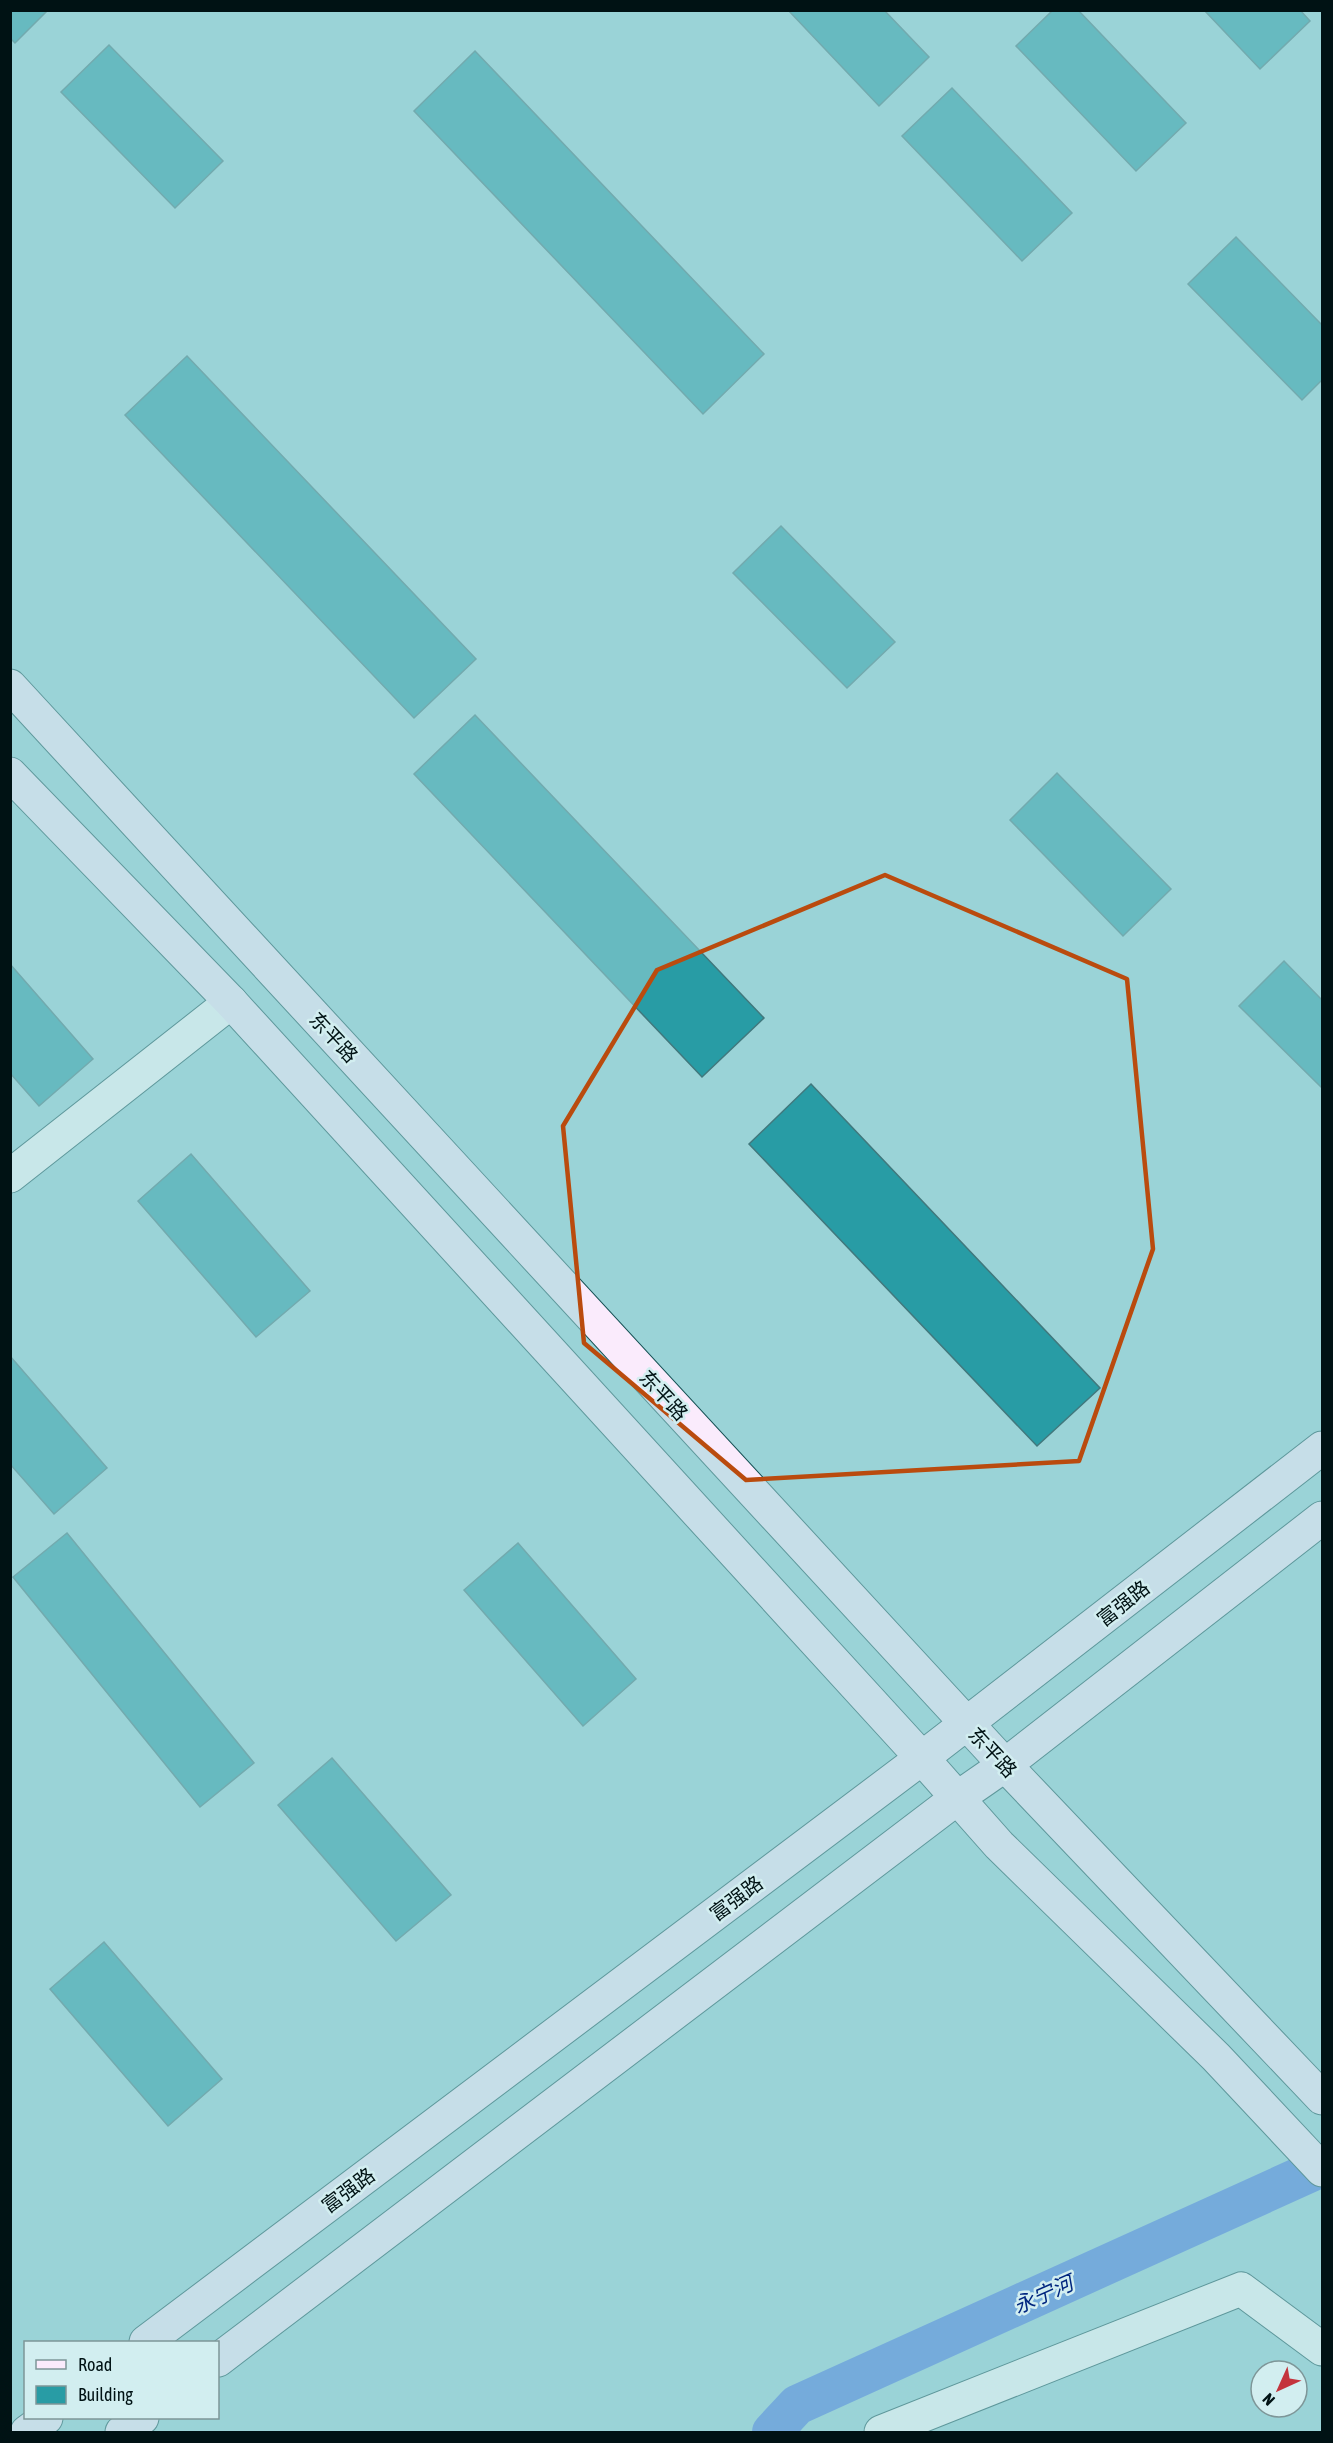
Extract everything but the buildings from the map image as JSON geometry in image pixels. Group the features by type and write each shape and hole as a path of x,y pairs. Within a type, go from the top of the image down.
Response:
{"main road":[{"name":"东平路","path":"10,686 1005,1765 1323,2098"},
{"path":"10,774 231,1002 999,1845 1216,2057 1323,2170"},
{"name":"富强路","path":"149,2341 922,1758 1323,1448"},
{"path":"219,2359 957,1799 1005,1765 1323,1518"},
{"path":"27,2433 45,2419"},
{"path":"122,2433 141,2419"}],"street":[{"path":"10,1176 231,1002"},
{"path":"880,2433 1241,2289 1323,2349"}],"highlighted area":[{"path":"885,875 1127,979 1153,1249 1079,1461 746,1480 584,1343 563,1126 657,970"}],"waterway":[{"name":"永宁河","path":"772,2432 797,2405 1322,2167"}]}
